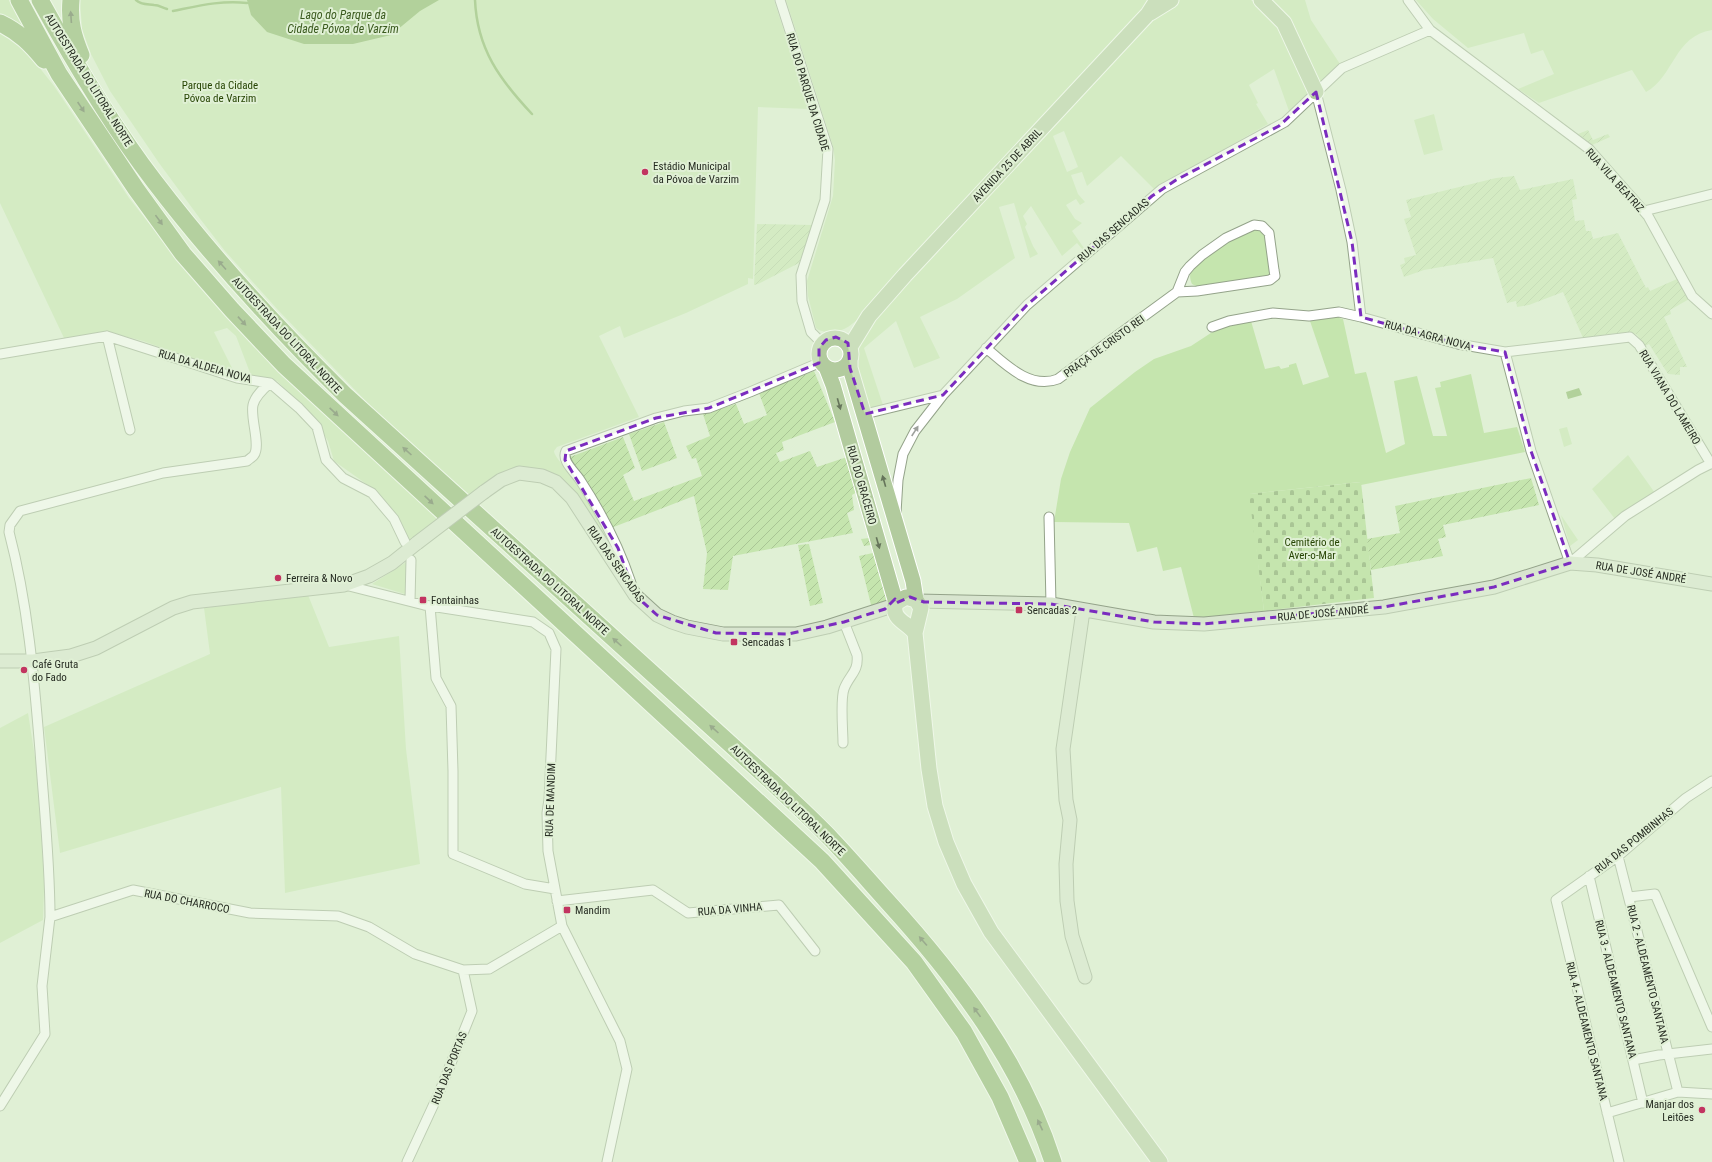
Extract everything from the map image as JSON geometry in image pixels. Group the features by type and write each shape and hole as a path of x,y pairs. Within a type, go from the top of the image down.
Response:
{"highway":[{"name":"AUTOESTRADA DO LITORAL NORTE","path":"19,0 59,74 136,189 183,254 284,366 822,861 914,962 968,1039 1000,1097 1028,1162"},
{"name":"AUTOESTRADA DO LITORAL NORTE","path":"40,0 87,81 153,180 209,250 293,344 345,395 771,781 833,840 923,940 948,971 991,1031 1020,1082 1044,1135 1053,1162"},
{"path":"71,0 70,16 75,41 85,64 87,81"},
{"path":"0,23 15,31 59,74"}],"main road":[{"name":"AVENIDA 25 DE ABRIL","path":"823,365 835,370 844,367 869,316 905,275 1148,14 1157,0"},
{"name":"AVENIDA 25 DE ABRIL","path":"1148,14 1172,0"},
{"path":"1261,0 1284,23 1316,92"},
{"name":"AVENIDA 25 DE ABRIL","path":"822,343 830,338 836,337 869,316"},
{"path":"836,337 844,340 850,353 850,368 907,558 907,609 935,806 946,842 964,884 991,932 1115,1103 1160,1162"},
{"path":"822,343 818,353 823,365"},
{"name":"RUA DO GRACEIRO","path":"823,365 833,385 885,565 907,609"},
{"path":"885,565 888,557 894,553 907,558"}],"street":[{"name":"RUA DO PARQUE DA CIDADE","path":"780,0 828,149 825,200 801,274 802,300 811,332 822,343"},
{"name":"RUA VILA BEATRIZ","path":"1408,0 1430,30 1589,149 1648,216 1692,296 1712,314"},
{"name":"RUA DAS SENCADAS","path":"896,523 898,480 903,454 915,431 943,395 1027,305 1152,196 1176,180 1279,126 1294,114 1342,68 1430,30"},
{"path":"1316,92 1341,190 1352,242 1361,317"},
{"path":"1644,211 1712,194"},
{"path":"1254,225 1262,226 1269,233 1275,276 1270,280 1197,291 1177,292 1182,278 1190,266 1226,238 1254,225"},
{"name":"PRAÇA DE CRISTO REI","path":"986,348 1019,374 1043,381 1055,380 1177,292"},
{"name":"RUA DA AGRA NOVA","path":"1212,326 1229,321 1273,313 1309,316 1339,312 1458,344 1506,352"},
{"path":"107,336 130,430"},
{"name":"RUA DA ALDEIA NOVA","path":"0,354 107,336 237,378 270,383"},
{"name":"RUA VIANA DO LAMEIRO","path":"1506,352 1625,338 1633,339 1639,346 1712,463"},
{"path":"1506,352 1531,451 1570,563 1625,516 1698,470 1712,463"},
{"path":"635,595 618,548 580,480 565,460 564,455 566,451 662,417 709,408 823,365"},
{"path":"0,1106 45,1034 42,986 50,917 50,871 33,661 21,582 9,532 10,525 14,517 20,511 163,473 247,461 254,456 256,448 252,413 253,404 258,394 270,383 317,427 326,460 343,478 372,493 411,542"},
{"path":"864,414 943,395"},
{"name":"RUA DAS SENCADAS","path":"0,661 33,661 71,656 96,648 173,608 192,602 344,585 369,576 392,563 411,542 501,480 519,474 542,476 556,482 572,498 635,595 649,610 666,620 687,627 716,633 788,634 815,631 844,622 907,609"},
{"path":"1049,517 1051,604"},
{"path":"410,601 411,560"},
{"name":"RUA DE JOSÉ ANDRÉ","path":"907,609 1051,604 1083,611 1154,622 1204,624 1384,607 1494,587 1570,563 1596,565 1712,584"},
{"name":"RUA DE MANDIM","path":"344,585 430,606 533,622 549,633 556,649 549,799 547,813 548,851 562,926 620,1041 627,1069 607,1162"},
{"path":"430,606 436,678 451,706 453,854 525,884 555,889"},
{"path":"1083,611 1063,749 1066,800 1070,820 1066,864 1067,901 1072,936 1085,977"},
{"path":"843,742 843,691 856,670 858,661 844,622"},
{"name":"RUA DAS POMBINHAS","path":"1556,900 1618,856 1686,798 1712,781"},
{"name":"RUA 2 - ALDEAMENTO SANTANA","path":"1618,856 1678,1092"},
{"name":"RUA 3 - ALDEAMENTO SANTANA","path":"1589,876 1643,1103"},
{"name":"RUA DO CHARROCO","path":"50,917 134,890 250,913 338,916 369,927 415,954 463,970 489,969 562,926"},
{"name":"RUA DA VINHA","path":"558,901 652,890 688,913 779,905 816,951"},
{"path":"1629,897 1655,894 1712,1026"},
{"name":"RUA 4 - ALDEAMENTO SANTANA","path":"1556,900 1619,1162"},
{"name":"RUA DAS PORTAS","path":"407,1162 439,1094 472,1011 463,970"},
{"path":"1633,1060 1659,1055 1712,1049"},
{"path":"1607,1113 1678,1092 1712,1094"}],"highlighted area":[{"path":"1316,92 1352,242 1361,317 1458,344 1505,352 1531,451 1570,563 1494,587 1384,607 1204,624 1154,622 1051,604 924,602 910,597 896,603 895,599 885,609 844,622 788,634 716,633 657,615 635,595 618,548 565,460 566,451 656,418 709,408 819,363 819,348 826,340 836,337 848,343 850,368 865,414 943,395 1027,305 1152,196 1176,180 1279,126"}],"green space":[{"path":"0,0 9,0 25,31 0,19"},
{"name":"Parque da Cidade Póvoa de Varzim","path":"80,0 774,0 809,109 758,107 753,279 748,278 748,284 686,313 624,338 620,326 599,336 639,417 557,447 554,451 588,500 620,562 561,478 549,471 537,468 525,468 512,471 489,482 467,496 383,419 278,310 225,251 201,220 159,163 110,91 91,54 82,29"},
{"path":"786,0 1151,0 865,313 844,329 827,332 816,328 808,296 807,281 833,196 835,160 833,146"},
{"path":"1176,0 1251,0 1280,25 1311,92 1289,111 1274,69 1249,85 1258,103 1256,104 1268,124 1154,189 1121,156 1087,186 1082,172 1071,175 1078,194 1085,202 1080,205 1076,199 1066,205 1075,219 1082,223 1072,231 1084,248 1083,250 1077,243 1062,256 1031,206 1023,216 1027,224 1025,227 1038,254 1030,258 1014,203 999,207 1015,258 957,299 920,317 940,358 914,368 896,321 864,348 883,405 866,409 855,368 855,360 863,331 1166,7","holes":["1064,131 1078,167 1067,172 1053,136"]},
{"path":"1270,0 1305,0 1311,20 1340,64 1317,86 1288,16"},
{"path":"1416,0 1712,0 1712,30 1699,34 1690,40 1682,48 1663,77 1646,92 1632,70 1539,103 1518,89 1554,74 1543,50 1531,54 1524,33 1468,48 1433,19"},
{"path":"0,30 20,43 54,86 129,198 162,240 438,519 410,544 402,524 372,488 334,461 328,441 314,418 277,381 252,378 236,336 227,328 214,332 235,374 143,341 116,334 108,333 64,338 0,203"},
{"path":"1434,114 1443,150 1424,155 1414,120"},
{"path":"1588,130 1593,140 1608,134 1610,137 1592,145 1578,134"},
{"path":"1514,176 1520,190 1573,179 1577,199 1572,200 1575,221 1584,220 1586,231 1591,231 1593,239 1618,233 1646,288 1648,287 1650,291 1677,279 1691,298 1670,310 1671,314 1664,317 1687,367 1680,367 1680,375 1668,374 1649,344 1643,347 1638,336 1633,333 1619,333 1583,338 1563,292 1529,305 1517,307 1516,301 1507,303 1493,258 1424,270 1404,277 1400,265 1405,263 1404,258 1416,255 1404,219 1411,217 1406,200 1496,178"},
{"path":"757,224 813,225 799,263 754,285"},
{"path":"1256,229 1261,231 1265,236 1271,270 1267,277 1198,287 1192,284 1190,273 1197,264 1231,240"},
{"path":"1339,315 1339,318 1343,319 1355,374 1366,372 1386,453 1405,444 1394,381 1417,376 1433,436 1447,436 1435,388 1441,387 1440,382 1471,374 1484,433 1517,427 1525,452 1361,485 1360,482 1250,494 1264,611 1208,618 1194,618 1181,567 1163,571 1157,547 1137,552 1129,523 1054,522 1061,479 1070,452 1090,408 1135,372 1154,359 1191,346 1217,329 1251,321 1265,369 1279,366 1281,369 1296,363 1303,385 1329,377 1310,321"},
{"path":"814,371 835,422 782,442 784,450 776,453 780,462 810,451 817,467 847,457 857,492 852,495 854,510 847,513 853,533 733,556 728,590 703,589 707,553 694,496 611,528 570,457 623,437 635,468 623,475 634,501 702,476 696,458 692,459 686,446 710,436 703,414 736,404 744,424 767,415 759,393"},
{"path":"664,422 677,458 642,471 629,434"},
{"path":"1567,427 1572,444 1564,447 1559,429"},
{"path":"1628,455 1655,493 1615,519 1592,489"},
{"path":"1531,478 1539,505 1443,525 1446,537 1438,539 1443,556 1371,570 1367,539 1400,533 1395,506"},
{"name":"Cemitério de Aver-o-Mar","path":"1361,482 1374,598 1264,611 1249,494"},
{"path":"1561,515 1578,540 1570,546"},
{"path":"869,538 888,599 886,603 872,609 859,556 873,553 871,545 864,546 861,539"},
{"path":"809,544 823,603 810,606 798,545"},
{"path":"408,561 408,595 372,584"},
{"path":"308,595 329,647 399,636 406,749 420,864 285,893 281,787 60,853 44,727 210,654 204,608"},
{"path":"28,713 46,827 43,920 0,943 0,728"}],"water":[{"name":"Lago do Parque da Cidade Póvoa de Varzim","path":"247,0 439,0 420,11 391,35 353,44 304,44 267,32 251,15"},
{"path":"1579,388 1582,395 1568,399 1566,392"}],"waterway":[{"path":"136,0 142,4 158,5 167,9"},
{"path":"475,0 480,34 485,49 500,76 532,114"},
{"path":"173,11 201,5 228,2 247,3"}],"place":[{"name":"Estádio Municipal da Póvoa de Varzim","path":"645,172"},
{"name":"Ferreira & Novo","path":"278,578"},
{"name":"Fontainhas","path":"423,600"},
{"name":"Sencadas 2","path":"1019,610"},
{"name":"Sencadas 1","path":"734,642"},
{"name":"Café Gruta do Fado","path":"24,670"},
{"name":"Mandim","path":"567,910"},
{"name":"Manjar dos Leitões","path":"1702,1110"}]}
